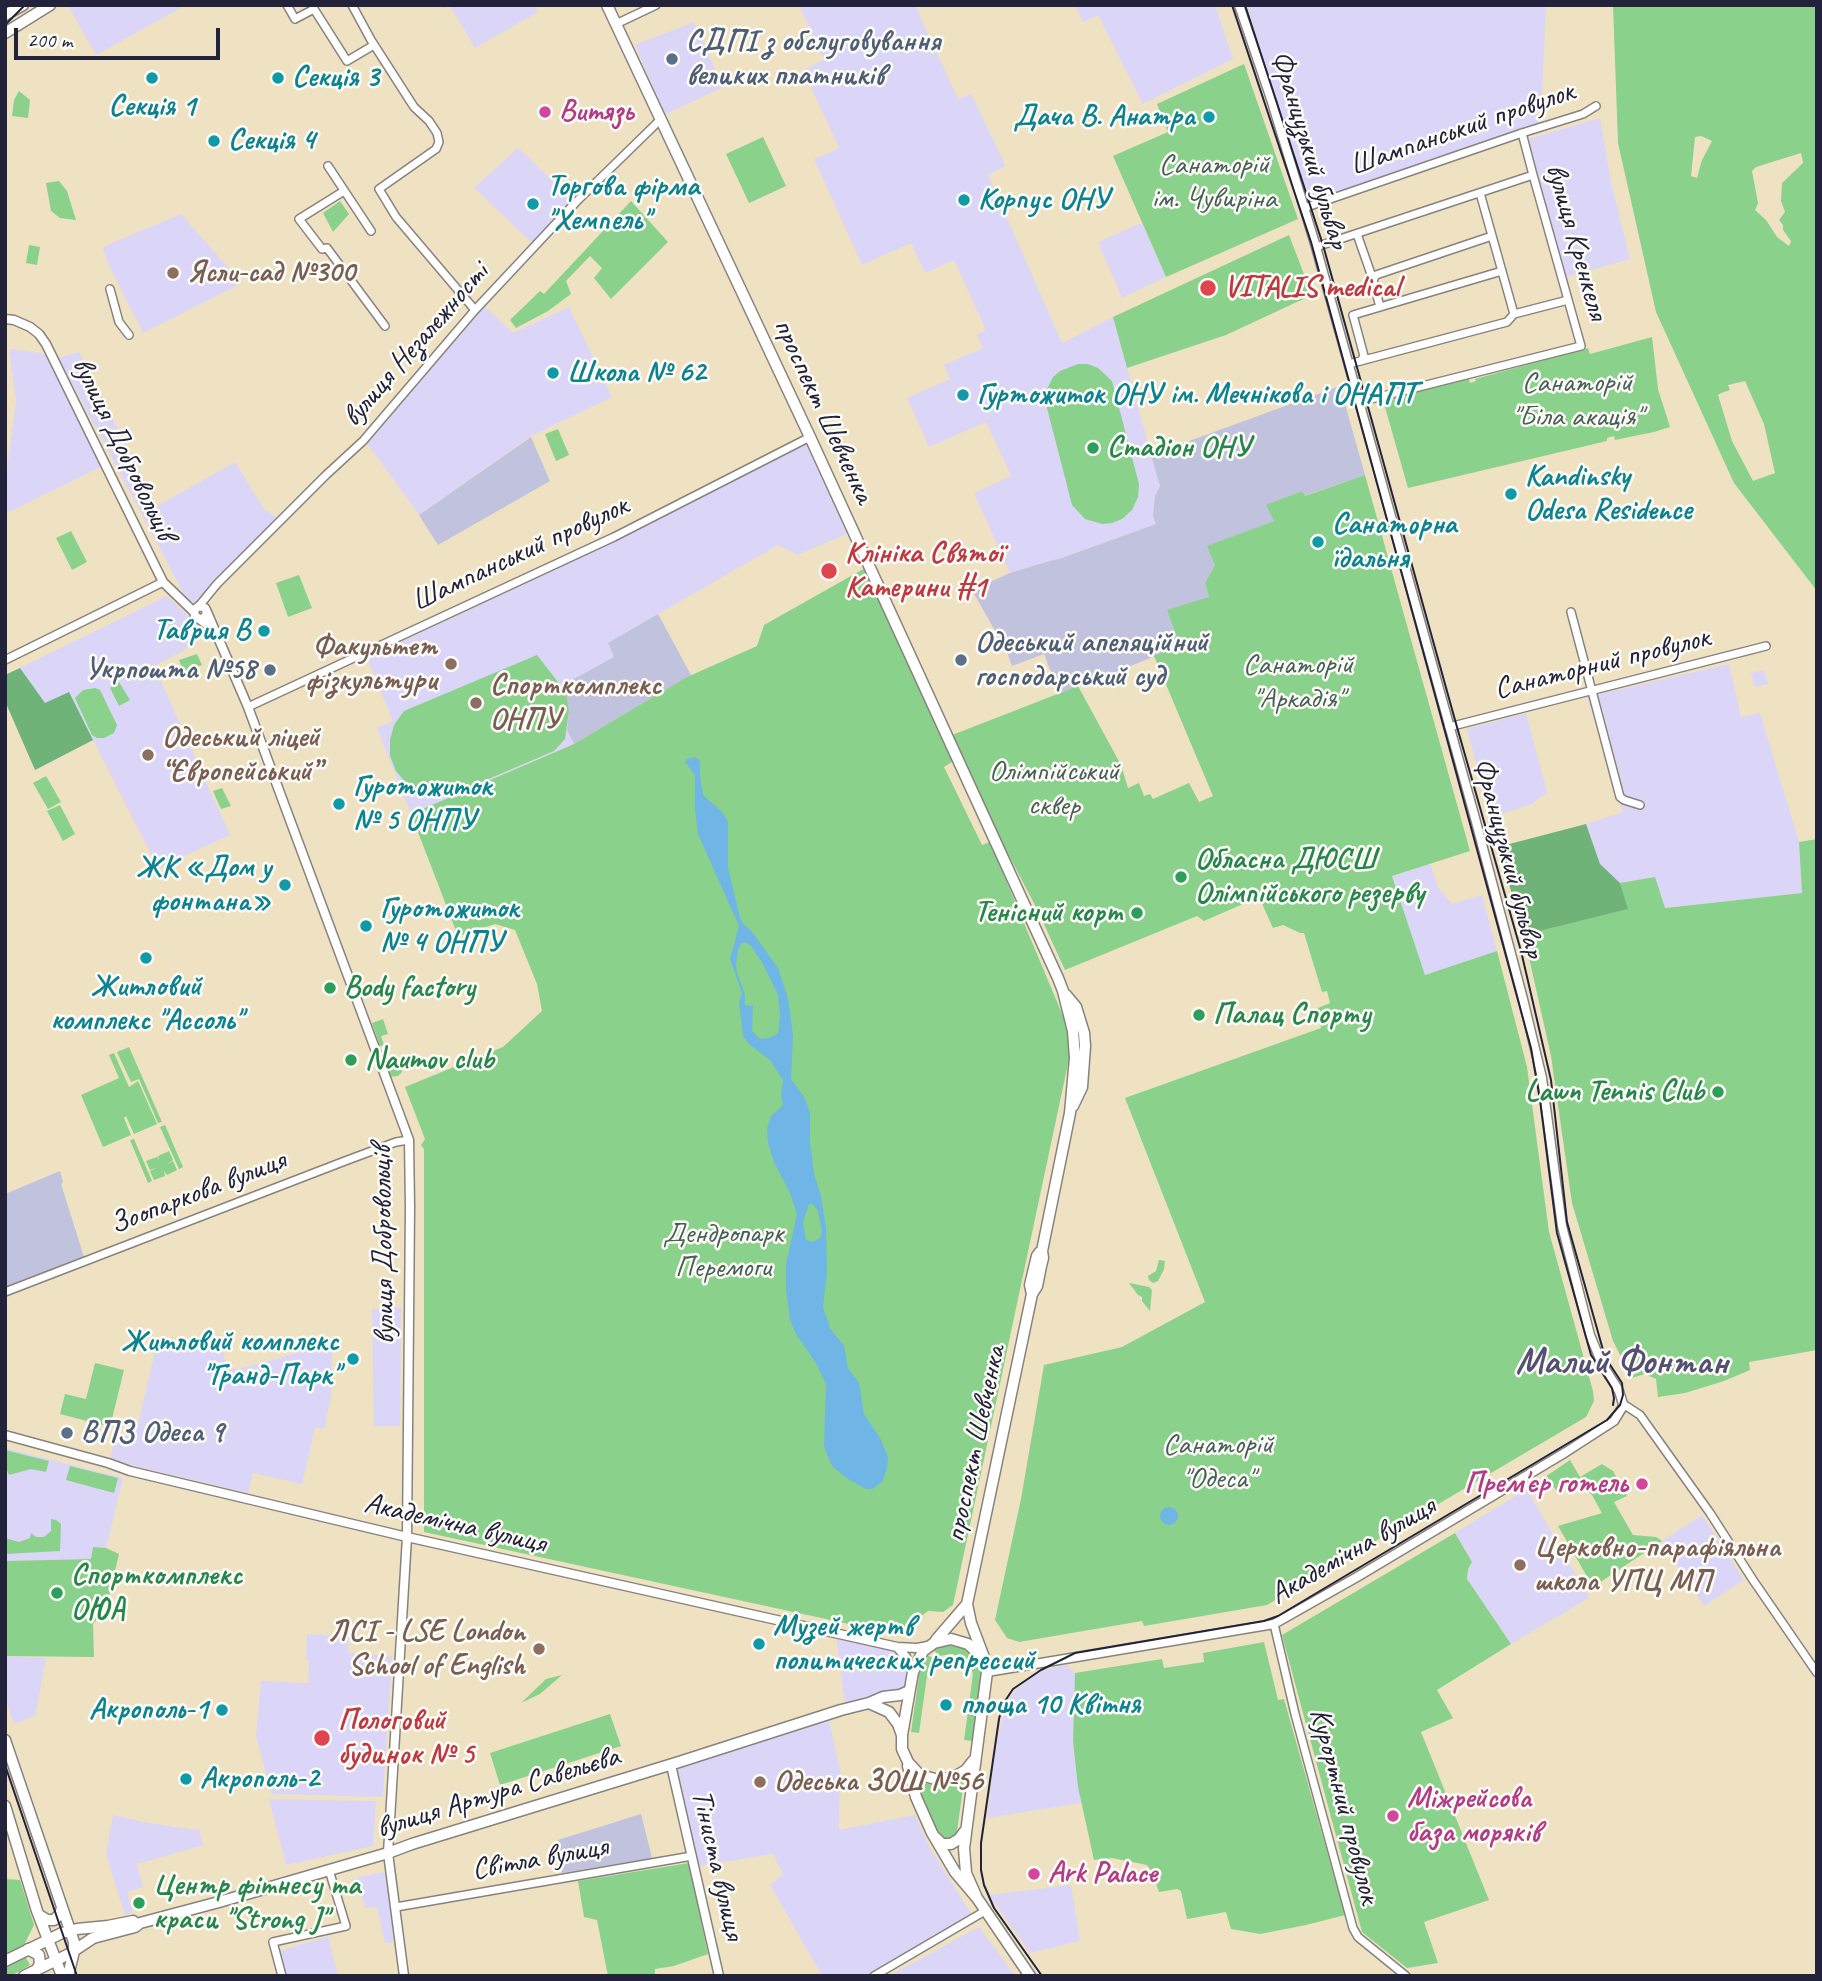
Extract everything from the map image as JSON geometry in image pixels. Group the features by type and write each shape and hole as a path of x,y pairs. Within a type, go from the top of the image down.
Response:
{"main road":[{"path":"5,15 23,5"},
{"path":"5,33 50,5"},
{"name":"проспект Шевченка","path":"607,5 810,438 1063,991 1074,1040 1070,1113 1041,1251 1037,1256 1030,1285 1032,1294 967,1604 985,1660"},
{"name":"проспект Шевченка","path":"931,1644 967,1604"},
{"path":"977,1898 955,1872 932,1833 916,1797 908,1762 902,1749 909,1691 919,1656 931,1644 945,1639 963,1641 973,1648 985,1660 987,1672 965,1830 964,1859 967,1873 985,1912 1030,1976"},
{"name":"вулиця Артура Савельєва","path":"24,1976 74,1951 93,1938 388,1853 782,1728 909,1691"},
{"path":"869,1703 889,1712 902,1735"},
{"path":"5,1740 71,1931 74,1951 68,1976"},
{"path":"908,1762 918,1773 939,1780 960,1774 975,1758"},
{"path":"5,1806 47,1939 62,1976"},
{"path":"932,1833 942,1844 948,1845 956,1842 965,1830"},
{"path":"39,1915 47,1920 54,1920 62,1908"},
{"name":"вулиця Артура Савельєва","path":"5,1961 47,1939 71,1931 112,1926 133,1920 140,1923"},
{"path":"28,1949 39,1955 40,1964 37,1969"}],"street":[{"path":"287,5 295,19 314,9 347,61 374,45"},
{"path":"352,5 414,107 437,133 439,142 436,149 379,189 396,217 475,310"},
{"path":"616,24 656,5"},
{"name":"Французький бульвар","path":"1239,5 1317,247 1523,999 1542,1078 1562,1226 1590,1335 1623,1404 1640,1415 1703,1502 1817,1674"},
{"name":"Шампанський провулок","path":"1304,208 1522,132 1583,114 1596,106"},
{"name":"вулиця Незалежності","path":"201,609 217,584 363,441 475,310 577,201 660,120"},
{"name":"вулиця Кренкеля","path":"1359,402 1581,346 1522,132"},
{"path":"327,166 371,231"},
{"path":"1317,247 1533,176"},
{"path":"344,191 299,219 322,249 327,248 385,326"},
{"path":"1480,193 1514,314"},
{"path":"1357,234 1374,276 1380,307"},
{"path":"1374,276 1492,236"},
{"path":"1361,361 1364,356 1353,315 1502,271"},
{"path":"110,289 119,322 129,335"},
{"path":"1349,364 1507,322 1514,314 1568,300"},
{"name":"вулиця Добровольців","path":"10,320 30,327 39,334 51,353 163,582 186,604 201,609 215,630 248,707 409,1140 407,1537 388,1853 404,1976"},
{"name":"Шампанський провулок","path":"248,707 614,537 810,438"},
{"path":"5,660 163,582"},
{"path":"1571,612 1620,797 1640,805"},
{"name":"Санаторний провулок","path":"1449,727 1766,646"},
{"name":"Зоопаркова вулиця","path":"5,1292 345,1161 396,1142 409,1140"},
{"name":"Академічна вулиця","path":"987,1672 1274,1625 1566,1452 1614,1421 1623,1404"},
{"name":"Академічна вулиця","path":"5,1435 130,1471 407,1537 897,1647 917,1648 931,1644"},
{"name":"Курортний провулок","path":"1274,1625 1295,1714 1353,1928 1358,1937 1406,1976"},
{"path":"897,1647 906,1657 913,1672"},
{"name":"Тіниста вулиця","path":"671,1765 719,1976"},
{"name":"Світла вулиця","path":"396,1907 692,1856"},
{"path":"282,1976 273,1942 346,1926 329,1870"},
{"path":"874,1976 985,1912"}],"shaded area":[{"path":"186,5 96,55 69,7"},
{"path":"440,5 534,5 538,12 475,48 450,6 442,9"},
{"path":"799,5 915,5 958,99 971,94 1006,166 988,175 1062,343 1113,317 1160,486 1156,524 1059,559 1010,573 974,493 1011,476 986,422 929,447 907,398 950,379 944,365 983,348 977,335 986,330 954,260 925,273 911,243 862,265 814,159 839,148 803,70 824,60"},
{"path":"1075,5 1215,5 1233,59 1143,104 1098,15 1083,22"},
{"path":"1247,5 1546,5 1542,94 1537,99 1536,110 1540,125 1306,205"},
{"path":"694,22 723,87 664,115 635,45"},
{"path":"1600,118 1611,182 1630,259 1566,277 1528,139"},
{"path":"518,148 574,201 532,243 474,188"},
{"name":"Ясли-сад №300","path":"181,214 242,283 143,333 107,262 103,247"},
{"path":"1142,223 1166,277 1122,298 1098,242"},
{"path":"484,306 513,333 569,307 612,397 531,436 419,515 367,443"},
{"path":"9,349 50,356 105,465 5,514 5,485 16,401"},
{"path":"79,352 157,506 235,462 264,509 280,519 194,602 187,600 59,358"},
{"path":"1340,386 1365,475 1304,496 1302,491 1267,505 1274,521 1208,546 1215,565 1205,583 1209,597 1198,601 1180,646 1059,693 1044,654 1012,666 972,590 1010,573 1059,559 1156,524 1153,516 1155,496 1160,486 1151,455"},
{"path":"531,437 550,481 438,545 419,515"},
{"path":"809,439 851,532 797,555 778,545 608,643 614,657 566,694 569,711 567,730 574,744 411,814 377,728 393,721 367,658 643,528"},
{"name":"Одеський ліцей “Європейський”","path":"167,596 204,631 183,651 154,666 230,835 158,868 93,740 35,770 5,701 5,675"},
{"path":"658,614 691,675 574,744 567,730 569,711 561,686 614,657 608,643"},
{"path":"1729,664 1741,717 1760,713 1799,842 1802,893 1664,908 1655,877 1620,883 1600,864 1586,824 1623,812 1587,697"},
{"path":"1764,670 1768,684 1755,687 1751,673"},
{"path":"1526,713 1547,792 1532,804 1490,818 1467,729"},
{"path":"1430,864 1438,887 1452,904 1482,895 1497,951 1425,975 1392,876"},
{"path":"60,1171 63,1182 61,1184 84,1257 5,1288 5,1194"},
{"path":"401,1307 400,1426 374,1426 372,1309"},
{"path":"158,1339 221,1339 226,1367 239,1369 332,1343 331,1396 324,1429 315,1427 302,1484 253,1473 248,1493 110,1460 116,1435 135,1437"},
{"path":"5,1448 123,1478 106,1548 93,1547 91,1559 5,1561"},
{"name":"Церковно-парафіяльна школа УПЦ МП","path":"1527,1489 1589,1598 1511,1644 1467,1579 1472,1562 1455,1533"},
{"path":"1702,1515 1744,1580 1704,1606 1662,1541"},
{"name":"Пологовий будинок № 5","path":"307,1634 349,1636 348,1653 392,1656 383,1797 272,1794 256,1736 261,1681 308,1683"},
{"path":"836,1637 886,1647 903,1655 909,1669 905,1691 845,1706"},
{"path":"5,1656 46,1658 35,1716 14,1724 5,1698"},
{"path":"1067,1665 1075,1673 1073,1741 1081,1803 987,1818 996,1748 1006,1703 1015,1690 1031,1678 1047,1669"},
{"path":"829,1720 840,1770 839,1830 915,1815 930,1848 972,1915 868,1976 822,1976 770,1885 783,1874 773,1854 698,1866 677,1769"},
{"path":"269,1799 376,1801 373,1846 286,1865"},
{"path":"641,1814 652,1858 562,1873 558,1840"},
{"path":"113,1815 199,1829 203,1845 137,1864 143,1887 127,1892 133,1913 125,1915 106,1854"},
{"path":"385,1872 391,1905 393,1943 385,1943 377,1907 365,1908 361,1894 355,1895 352,1880"},
{"path":"1071,1885 1080,1941 1030,1953 989,1895"},
{"path":"979,1927 1015,1976 889,1976"},
{"path":"328,1936 338,1976 285,1976 280,1951"}],"green space":[{"path":"1613,5 1817,5 1817,591 1734,483 1656,312 1618,143","holes":["1701,136 1712,141 1702,160 1697,178 1691,176 1695,137","1801,153 1803,163 1782,183 1781,201 1785,212 1779,220 1791,241 1789,246 1777,237 1766,220 1755,210 1758,203 1752,171 1756,167","1745,381 1764,424 1775,473 1753,481 1732,441 1718,395 1730,390 1728,385"]},
{"name":"Санаторій ім. Чувиріна","path":"1244,64 1298,219 1166,277 1113,156 1168,132 1157,104"},
{"path":"19,91 30,100 28,118 12,116 14,100"},
{"path":"763,137 786,186 749,203 726,154"},
{"path":"59,181 67,191 76,220 60,218 51,211 46,183"},
{"path":"340,201 349,214 333,232 323,213"},
{"path":"631,201 668,242 611,299 594,278 602,268 590,256 566,281 571,294 548,311 516,328 510,320 540,291 544,294"},
{"path":"1289,235 1312,295 1226,335 1127,368 1113,317"},
{"path":"29,245 40,247 37,265 26,263"},
{"name":"Санаторій \"Біла акація\"","path":"1652,337 1658,389 1670,427 1615,440 1614,436 1607,438 1607,441 1408,488 1383,400 1468,377 1470,383 1476,381 1475,379 1588,348 1590,354"},
{"name":"Стадіон ОНУ","path":"1078,364 1098,368 1112,381 1139,484 1138,497 1132,510 1112,523 1102,524 1085,519 1072,505 1047,408 1047,389 1053,377"},
{"path":"558,429 569,455 556,461 545,434"},
{"path":"1365,475 1470,851 1392,876 1425,975 1497,951 1527,1067 1549,1232 1594,1401 1586,1417 1267,1605 1144,1626 1142,1621 1019,1642 1007,1638 995,1620 1021,1499 1044,1365 1122,1347 1205,1302 1125,1098 1321,1028 1318,1008 1330,1003 1327,991 1322,992 1304,933 1283,925 1273,928 1259,897 1204,921 1197,916 1065,970 1037,909 947,737 1078,686 1121,765 1128,788 1139,783 1144,796 1150,794 1153,799 1189,783 1199,802 1213,796 1154,656 1180,645 1167,610 1209,597 1205,583 1215,565 1207,546 1274,521 1266,505 1302,491 1305,496"},
{"path":"71,531 87,562 72,570 56,538"},
{"name":"Дендропарк Перемоги","path":"867,567 955,760 944,767 982,845 990,842 1073,1040 953,1605 943,1612 928,1611 912,1623 909,1637 424,1532 424,1149 421,1145 425,1139 405,1087 503,1047 542,1011 537,984 515,930 495,924 458,936 411,814 574,744 687,677 757,646 764,625"},
{"path":"299,575 312,608 288,617 276,583"},
{"path":"197,654 202,665 184,672 179,660"},
{"path":"537,655 566,694 569,711 565,739 554,751 451,795 435,796 419,792 406,783 396,771 390,756 394,725 404,711"},
{"path":"20,668 45,703 69,692 93,740 35,770 5,701 5,675"},
{"path":"119,682 130,700 119,706 110,688"},
{"path":"83,690 100,690 117,725 114,733 104,738 92,735 75,698"},
{"path":"46,776 61,802 48,809 33,783"},
{"path":"222,788 231,806 221,809 213,791"},
{"path":"60,805 75,834 63,841 47,811"},
{"path":"1586,824 1600,864 1620,883 1628,909 1524,935 1498,847"},
{"path":"1817,839 1817,1350 1749,1362 1750,1370 1724,1381 1685,1393 1658,1397 1656,1379 1645,1374 1632,1378 1613,1341 1572,1203 1551,1056 1524,935 1627,909 1620,883 1655,877 1665,908 1802,893 1799,842"},
{"path":"383,1019 388,1034 381,1036 384,1045 380,1046 372,1023"},
{"path":"129,1047 162,1122 158,1123 139,1079 131,1082 117,1052"},
{"path":"385,1052 392,1069 400,1066 402,1072 398,1076 389,1077 381,1053"},
{"path":"114,1053 129,1087 138,1081 157,1124 134,1134 126,1116 124,1118 131,1135 103,1147 81,1095 119,1078 109,1055"},
{"path":"165,1125 183,1167 179,1169 160,1127"},
{"path":"134,1139 152,1181 148,1183 130,1140"},
{"path":"169,1151 173,1160 167,1164 173,1161 177,1170 167,1175 164,1171 165,1176 154,1180 150,1171 156,1168 150,1170 146,1161 157,1157 159,1160 158,1156"},
{"path":"1159,1260 1165,1261 1164,1269 1158,1281 1153,1283 1148,1276 1156,1271"},
{"path":"1129,1283 1152,1290 1150,1311 1142,1297"},
{"path":"95,1363 124,1370 110,1427 60,1414 65,1394 86,1399"},
{"path":"5,1450 49,1461 46,1472 31,1469 9,1475 5,1465"},
{"path":"1570,1460 1580,1477 1602,1464 1613,1471 1627,1496 1614,1502 1633,1535 1656,1537 1662,1541 1593,1587 1558,1526 1602,1513 1592,1495 1577,1483 1557,1491 1545,1477"},
{"path":"70,1466 118,1478 114,1493 66,1480"},
{"path":"51,1519 61,1524 60,1551 5,1554 5,1538 19,1542 30,1538 31,1533 36,1537 44,1537 51,1531"},
{"name":"Міжрейсова база моряків","path":"1455,1533 1472,1562 1467,1579 1511,1644 1437,1690 1453,1718 1421,1732 1489,1900 1424,1922 1438,1963 1407,1968 1362,1932 1282,1635"},
{"name":"Спорткомплекс ОЮА","path":"93,1547 106,1548 119,1554 106,1609 93,1624 94,1657 5,1656 5,1561 91,1559"},
{"path":"1264,1642 1278,1700 1284,1699 1345,1915 1260,1934 1231,1929 1226,1912 1187,1919 1181,1891 1177,1889 1159,1892 1147,1865 1112,1858 1094,1860 1078,1787 1073,1741 1075,1673 1162,1659 1164,1668 1204,1662 1203,1653"},
{"path":"942,1646 954,1646 973,1655 966,1661 953,1654 939,1656 934,1650"},
{"path":"929,1655 934,1660 928,1669 919,1733 911,1732 920,1669"},
{"path":"976,1661 980,1667 981,1678 972,1741 964,1740 973,1674 970,1665"},
{"path":"562,1675 540,1694 521,1703 546,1679"},
{"path":"610,1714 621,1746 500,1785 490,1753"},
{"path":"962,1780 957,1831 955,1837 946,1841 939,1837 930,1820 918,1782 942,1787"},
{"path":"689,1863 708,1954 674,1966 655,1969 655,1976 608,1976 597,1920 584,1917 578,1881"},
{"path":"5,1879 20,1880 34,1925 23,1947 5,1956"},
{"path":"24,1954 30,1965 11,1976 5,1976 5,1964"}],"water":[{"path":"695,757 700,761 703,795 722,812 728,822 728,868 740,918 778,968 788,998 793,1035 791,1079 804,1097 810,1112 814,1174 826,1227 827,1271 823,1307 830,1328 844,1346 848,1368 859,1383 864,1414 880,1438 888,1457 882,1482 872,1489 866,1489 848,1479 830,1462 824,1446 826,1384 790,1320 786,1264 797,1214 774,1162 767,1129 771,1116 783,1105 783,1080 770,1060 743,1036 739,1002 742,993 730,959 739,926 698,834 695,775 685,762","holes":["745,942 751,946 763,964 778,995 779,1030 769,1038 760,1039 752,1031 753,1006 745,1005 745,994 736,965 738,950","809,1204 813,1204 818,1211 822,1232 820,1238 813,1242 806,1240 803,1222"]},
{"path":"1165,1507 1173,1507 1178,1516 1176,1523 1165,1525 1160,1520 1160,1512"}],"tram line":[{"path":"5,25 25,5"},
{"path":"1232,5 1311,242 1444,728 1531,1048 1557,1233 1591,1355 1612,1388 1613,1405"},
{"path":"1042,1976 994,1908 981,1870 981,1843 999,1719 1003,1704 1013,1689 1041,1670 1075,1653 1264,1621 1278,1616 1607,1420 1620,1405 1623,1395 1622,1383 1605,1357 1567,1222 1551,1080 1521,951 1323,245 1245,5"},
{"path":"5,1765 77,1976"}],"place":[{"name":"СДПІ з обслуговування великих платників","path":"672,59"},
{"name":"Секція 1","path":"152,78"},
{"name":"Секція 3","path":"278,78"},
{"name":"Витязь","path":"545,112"},
{"name":"Дача В. Анатра","path":"1209,117"},
{"name":"Секція 4","path":"214,141"},
{"name":"Корпус ОНУ","path":"964,200"},
{"name":"Торгова фірма \"Хемпель\"","path":"533,204"},
{"name":"Ясли-сад №300","path":"173,273"},
{"name":"VITALIS medical","path":"1208,288"},
{"name":"Школа № 62","path":"553,373"},
{"name":"Гуртожиток ОНУ ім. Мечнікова і ОНАПТ","path":"963,395"},
{"name":"Стадіон ОНУ","path":"1093,448"},
{"name":"Kandinsky Odesa Residence","path":"1511,494"},
{"name":"Санаторна їдальня","path":"1318,542"},
{"name":"Клініка Святої Катерини #1","path":"829,571"},
{"name":"Таврия В","path":"264,631"},
{"name":"Одеський апеляційний господарський суд","path":"961,660"},
{"name":"Факультет фізкультури","path":"451,664"},
{"name":"Укрпошта №58","path":"270,670"},
{"name":"Спорткомплекс ОНПУ","path":"476,703"},
{"name":"Одеський ліцей “Європейський”","path":"148,755"},
{"name":"Гуротожиток № 5 ОНПУ","path":"339,804"},
{"name":"Обласна ДЮСШ Олімпійського резерву","path":"1181,877"},
{"name":"ЖК «Дом у фонтана»","path":"285,885"},
{"name":"Тенісний корт","path":"1137,913"},
{"name":"Гуротожиток № 4 ОНПУ","path":"366,926"},
{"name":"Житловий комплекс \"Ассоль\"","path":"146,958"},
{"name":"Body factory","path":"330,988"},
{"name":"Палац Спорту","path":"1199,1015"},
{"name":"Naumov club","path":"351,1060"},
{"name":"Lawn Tennis Club","path":"1718,1092"},
{"name":"Житловий комплекс \"Гранд-Парк\"","path":"353,1359"},
{"name":"ВПЗ Одеса 9","path":"67,1433"},
{"name":"Прем'єр готель","path":"1642,1484"},
{"name":"Церковно-парафіяльна школа УПЦ МП","path":"1520,1565"},
{"name":"Спорткомплекс ОЮА","path":"57,1593"},
{"name":"Музей жертв политических репрессий","path":"759,1644"},
{"name":"ЛСІ - LSE London School of English","path":"539,1649"},
{"name":"площа 10 Квітня","path":"946,1705"},
{"name":"Акрополь-1","path":"222,1710"},
{"name":"Пологовий будинок № 5","path":"322,1738"},
{"name":"Акрополь-2","path":"186,1779"},
{"name":"Одеська ЗОШ №56","path":"760,1782"},
{"name":"Міжрейсова база моряків","path":"1393,1816"},
{"name":"Ark Palace","path":"1034,1874"},
{"name":"Центр фітнесу та краси \"Strong J\"","path":"139,1903"}],"district":[{"name":"Малий Фонтан","path":"1622,1363"}],"park label":[{"name":"Санаторій \"Аркадія\"","path":"1298,682"},
{"name":"Олімпійський сквер","path":"1054,789"},
{"name":"Санаторій \"Одеса\"","path":"1218,1462"}]}
